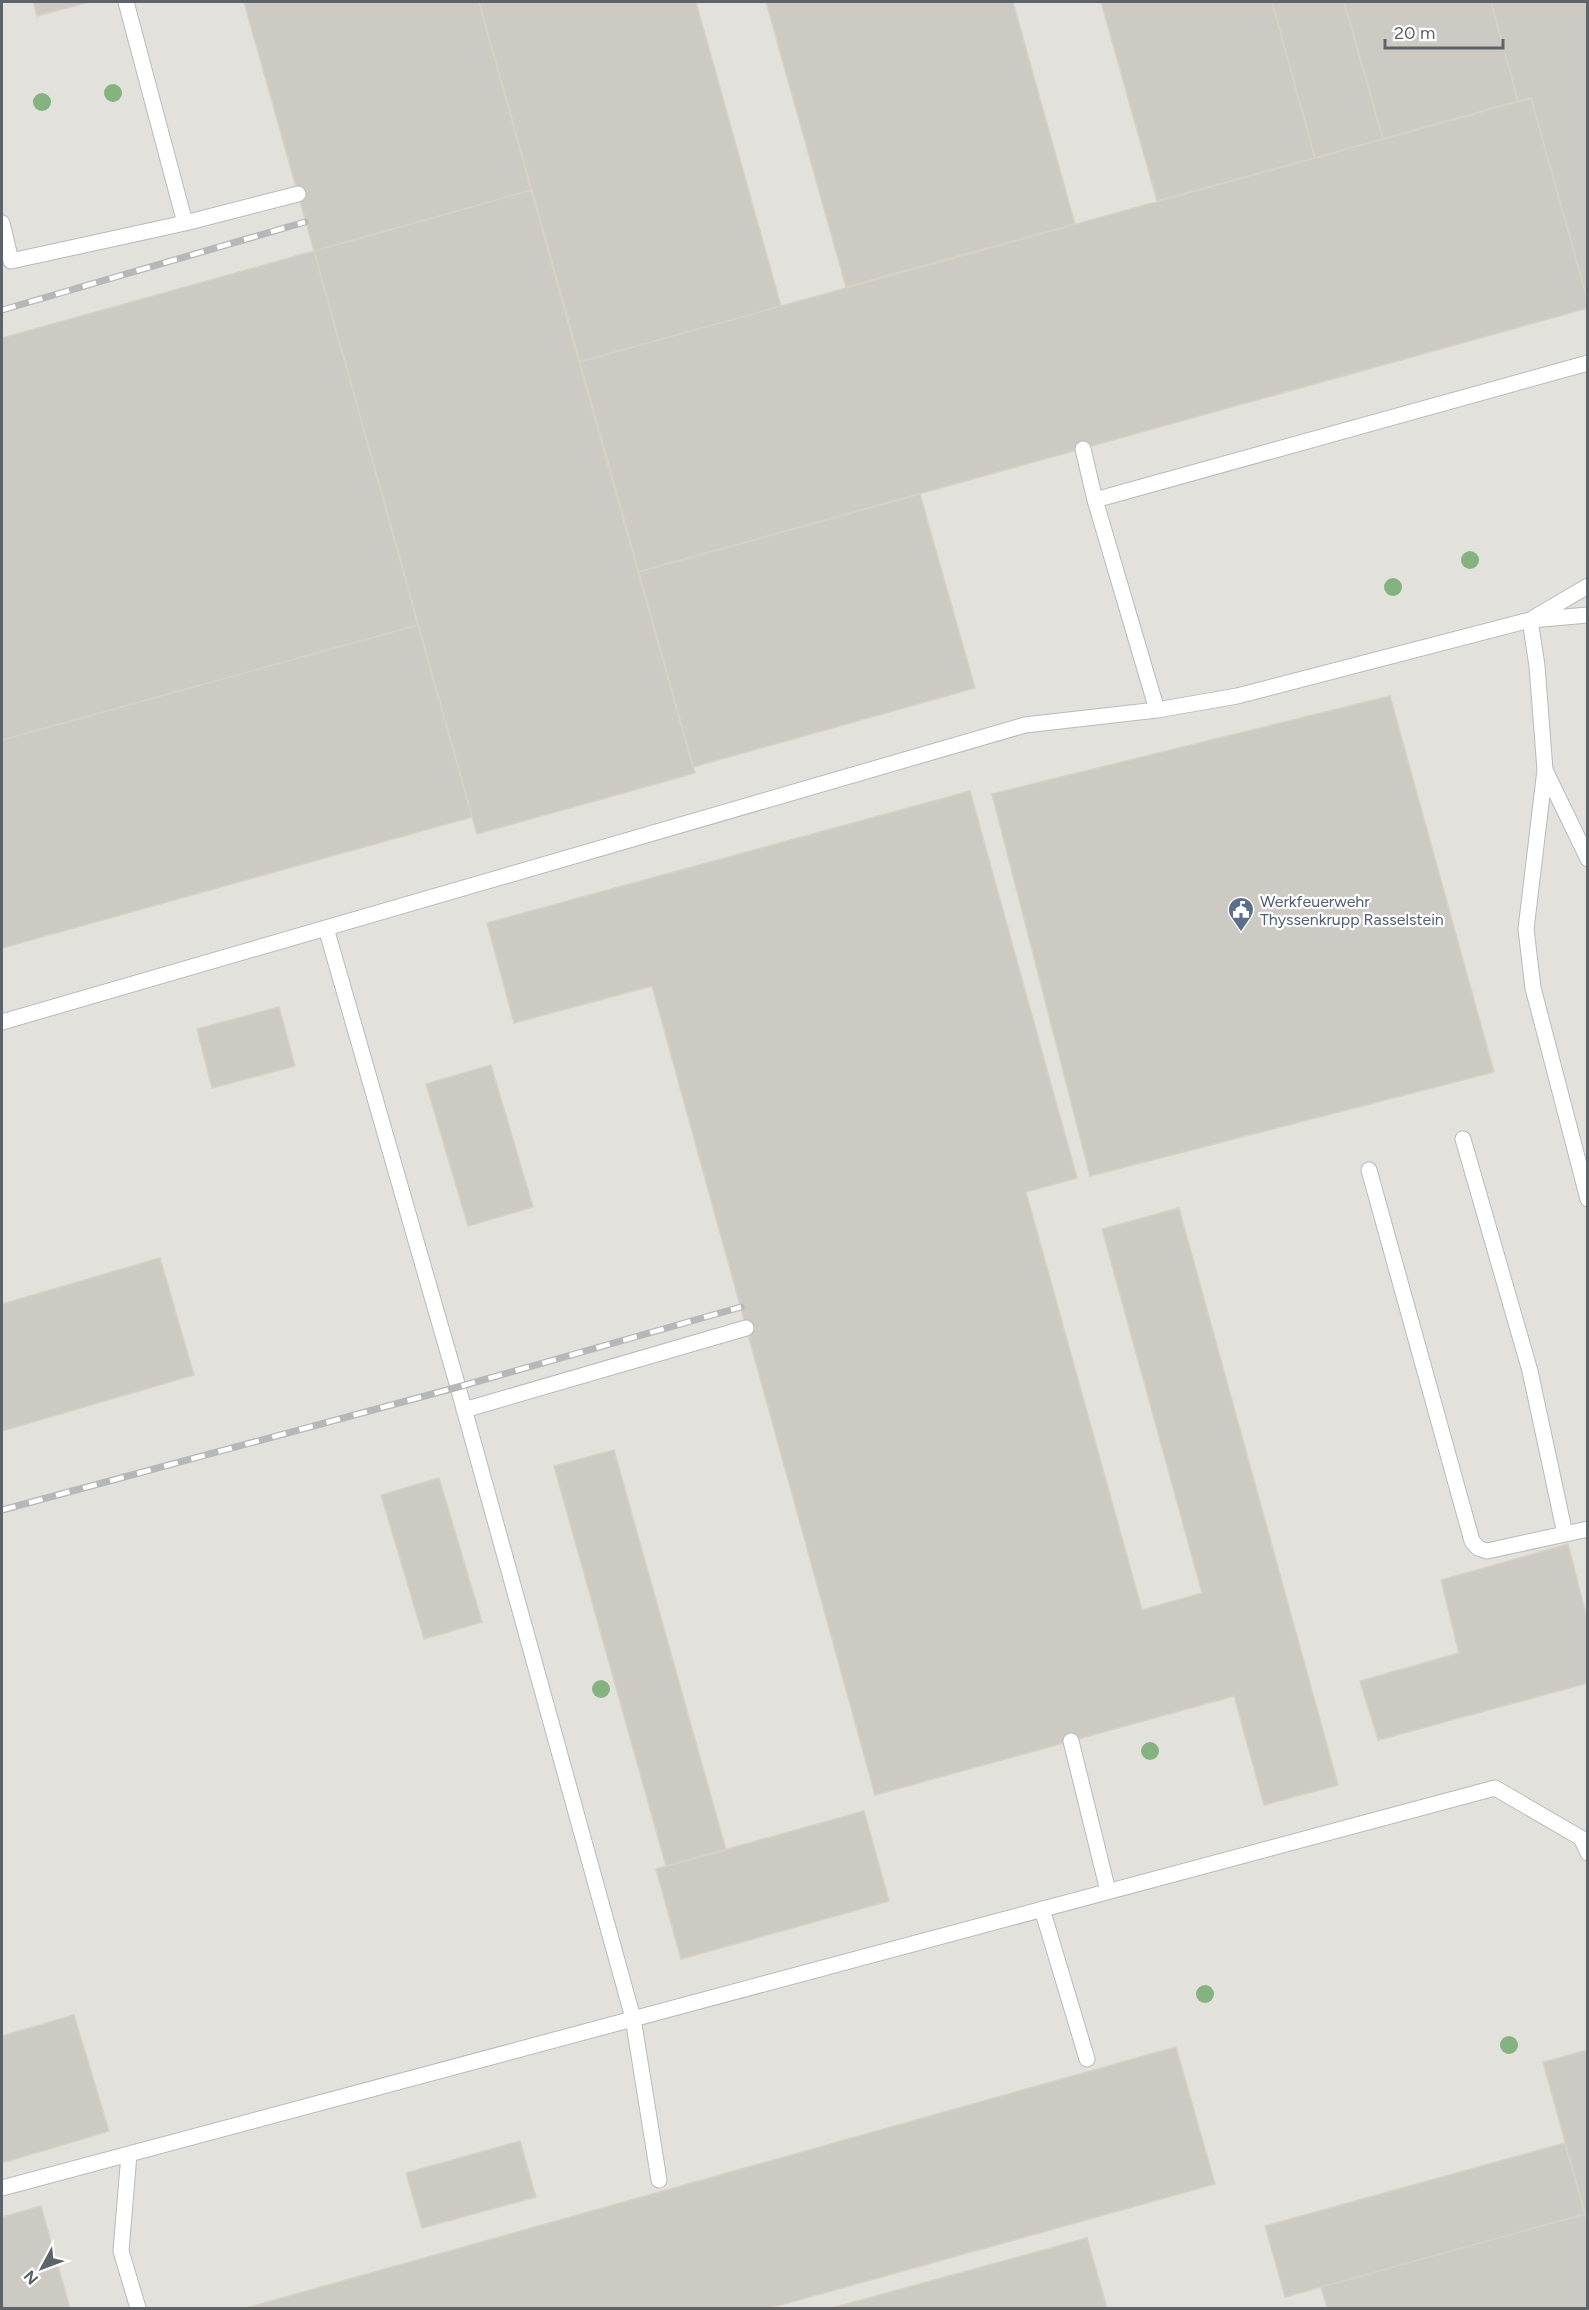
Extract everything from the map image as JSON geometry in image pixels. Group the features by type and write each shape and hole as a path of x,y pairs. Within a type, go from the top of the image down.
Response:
{"lane":[{"path":"126,2 184,223"},
{"path":"2,223 6,262 184,223 298,194"},
{"path":"1095,500 1587,363"},
{"path":"1083,449 1095,500 1157,710"},
{"path":"1530,620 1587,586"},
{"path":"2,1022 1025,725 1157,710 1237,696 1530,620 1587,615"},
{"path":"1530,620 1537,666 1545,770 1526,929 1528,959 1533,988 1587,1198"},
{"path":"1545,770 1587,859"},
{"path":"326,928 464,1410 633,2018 659,2180"},
{"path":"1463,1139 1530,1371 1565,1534"},
{"path":"1369,1170 1472,1541 1478,1548 1486,1551 1587,1528"},
{"path":"464,1410 746,1328"},
{"path":"1071,1741 1108,1891"},
{"path":"2,2188 1495,1788 1581,1838 1587,1853"},
{"path":"1042,1909 1087,2059"},
{"path":"129,2154 122,2251 138,2308"}],"shaded area":[{"path":"2,2 1587,2 1587,2308 2,2308"}],"building":[{"path":"33,2 89,2 37,16"},
{"path":"244,2 479,2 532,190 314,251"},
{"path":"479,2 696,2 781,306 579,362"},
{"path":"766,2 1013,2 1075,224 846,287"},
{"path":"1101,2 1272,2 1315,158 1157,201"},
{"path":"1272,2 1344,2 1383,139 1315,158"},
{"path":"1344,2 1491,2 1518,101 1383,139"},
{"path":"1491,2 1588,2 1588,302 1531,98 1518,101"},
{"path":"1531,98 1588,308 638,572 579,362"},
{"path":"532,190 695,773 477,834 314,251"},
{"path":"314,251 418,625 2,740 2,338"},
{"path":"920,494 975,688 693,767 638,572"},
{"path":"418,625 472,817 2,948 2,740"},
{"name":"Werkfeuerwehr Thyssenkrupp Rasselstein","path":"1390,696 1494,1072 1090,1176 992,794"},
{"path":"970,791 1077,1178 1026,1192 1142,1610 1202,1593 1102,1229 1179,1208 1338,1785 1264,1805 1234,1696 875,1795 652,986 514,1023 487,923"},
{"path":"279,1007 295,1066 212,1088 197,1029"},
{"path":"491,1065 533,1207 468,1226 426,1084"},
{"path":"160,1258 194,1375 2,1431 2,1304"},
{"path":"614,1450 726,1850 666,1866 554,1466"},
{"path":"439,1478 482,1622 424,1639 381,1495"},
{"path":"1568,1544 1588,1622 1588,1683 1378,1740 1360,1681 1459,1653 1441,1580"},
{"path":"864,1811 889,1901 681,1959 656,1869"},
{"path":"74,2015 109,2131 2,2163 2,2036"},
{"path":"1176,2047 1215,2184 770,2308 246,2308"},
{"path":"1588,2050 1588,2213 1585,2214 1543,2062"},
{"path":"520,2141 536,2197 422,2228 406,2173"},
{"path":"1565,2143 1585,2214 1285,2297 1265,2226"},
{"path":"41,2206 70,2308 2,2308 2,2217"},
{"path":"1585,2214 1588,2223 1588,2308 1327,2308 1321,2287"},
{"path":"1087,2238 1107,2308 832,2308"}],"railway":[{"path":"2,310 305,222"},
{"path":"2,1510 458,1387 741,1307"}],"place":[{"name":"Werkfeuerwehr Thyssenkrupp Rasselstein","path":"1241,933"}]}
